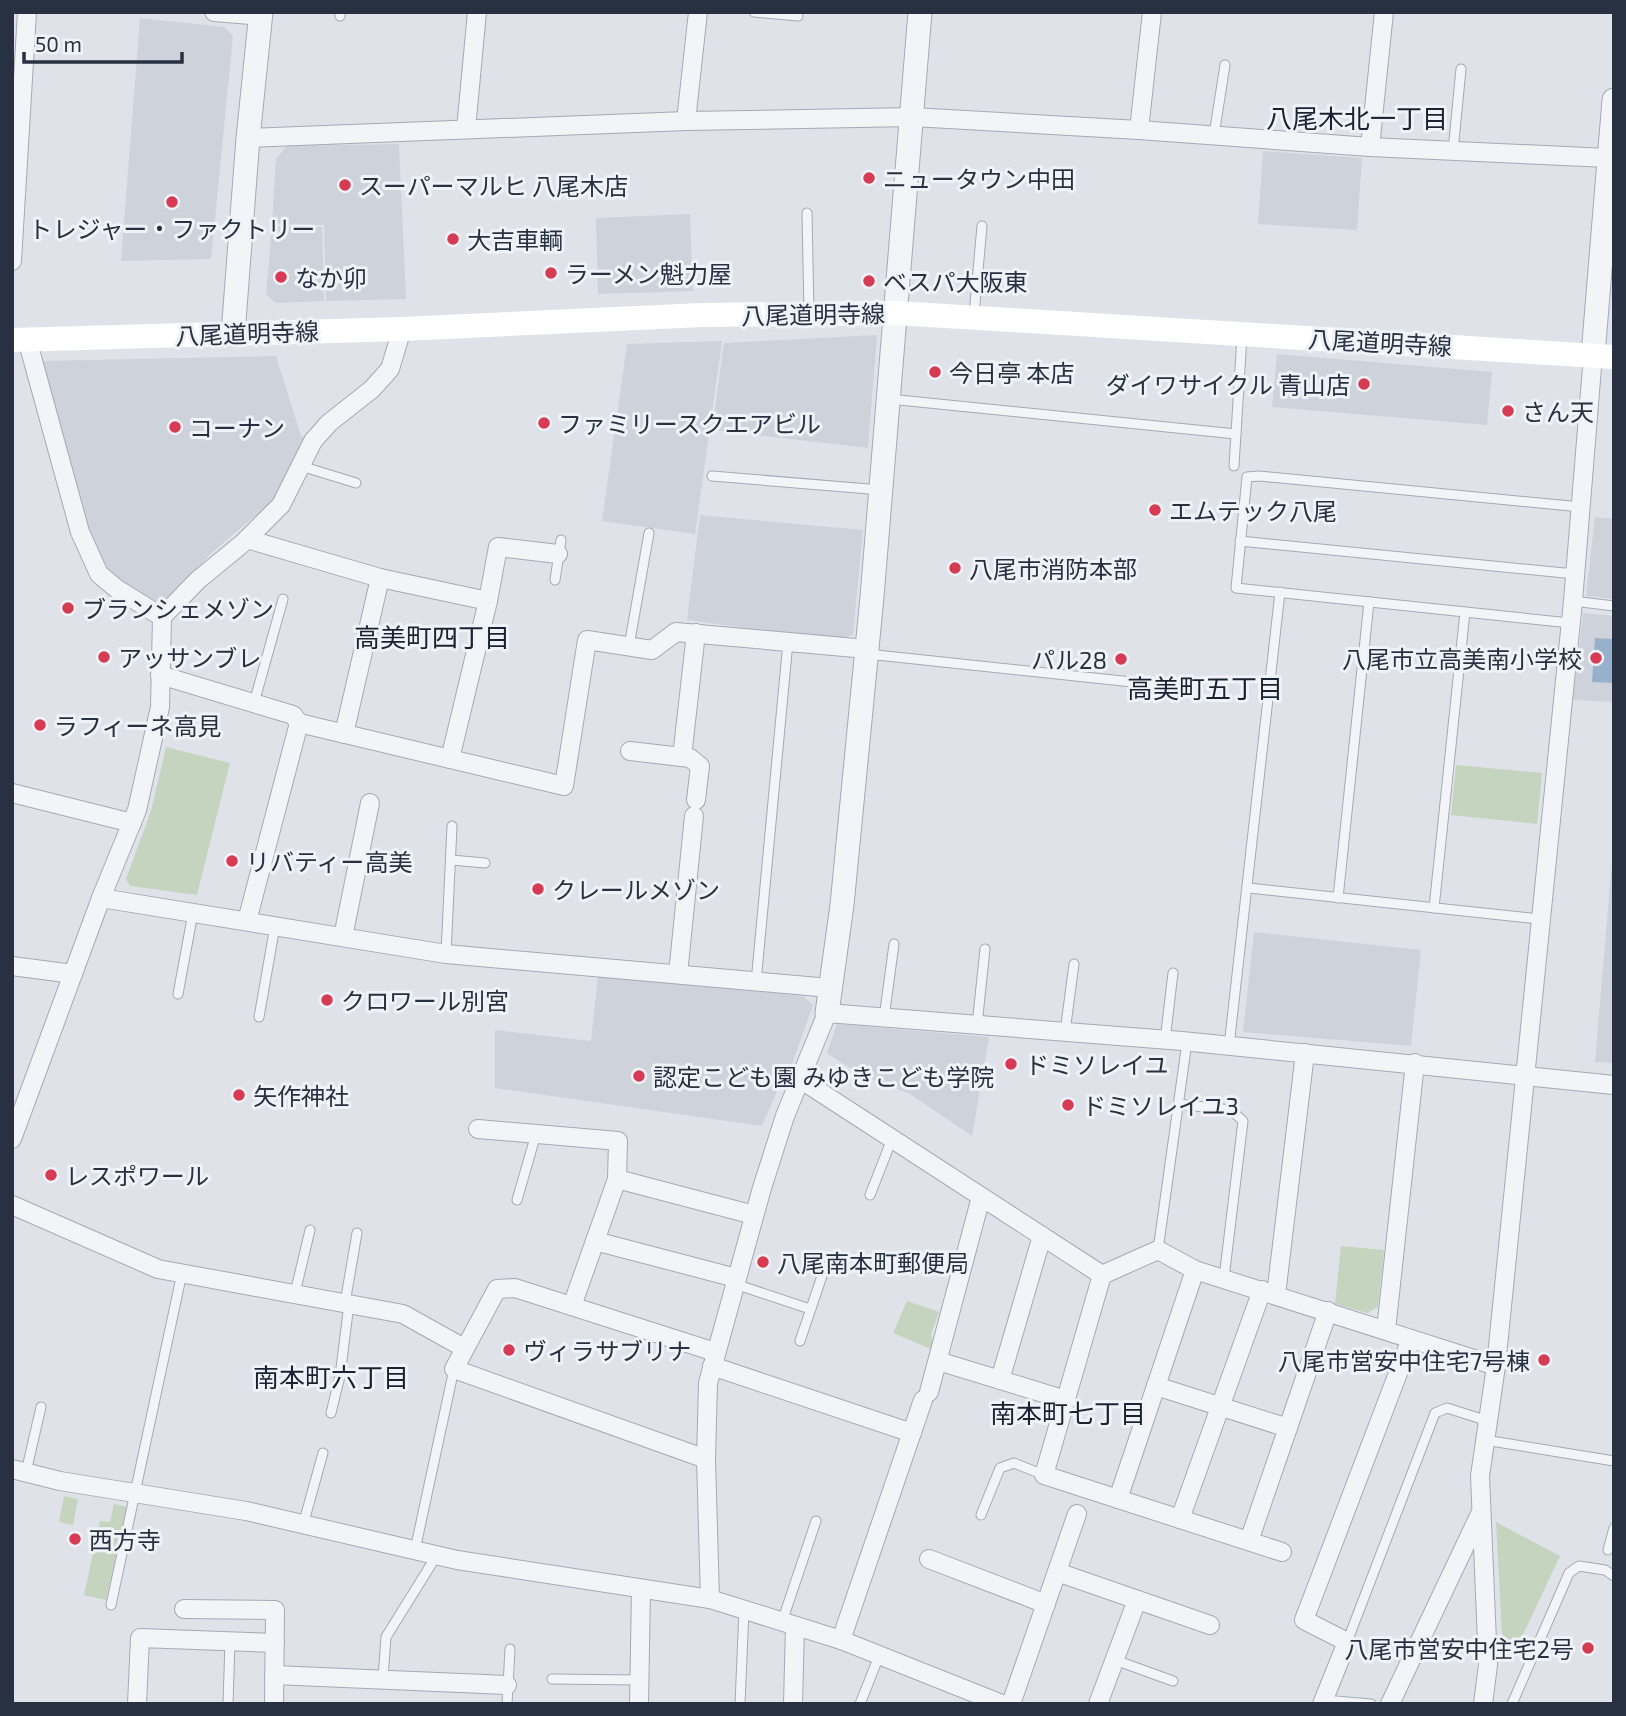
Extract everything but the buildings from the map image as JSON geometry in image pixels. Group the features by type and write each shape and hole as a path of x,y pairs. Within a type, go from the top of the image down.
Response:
{"main road":[{"name":"八尾道明寺線","path":"20,340 402,329 702,315 897,313 1603,356"}],"street":[{"path":"12,261 27,12"},
{"path":"214,12 261,14 248,138 233,334"},
{"path":"466,129 477,12"},
{"path":"686,121 698,12"},
{"path":"710,1599 706,1459 708,1383 754,1215 785,1116 827,1013 842,905 882,490 920,12"},
{"path":"1139,130 1152,12"},
{"path":"1370,147 1384,12"},
{"path":"1483,1704 1488,1665 1480,1476 1496,1366 1581,507 1603,356 1608,158 1614,100"},
{"path":"248,138 686,121 912,117 1370,147 1608,158"},
{"path":"12,1139 101,898 137,810 160,706 162,617 198,580 247,539 281,505 313,441 329,423 372,389 390,369 402,329"},
{"path":"20,340 80,532 99,574 117,589 162,617"},
{"path":"247,539 380,578 488,601"},
{"path":"450,759 488,601 498,547 559,547"},
{"path":"344,734 380,578"},
{"path":"160,675 293,715 299,723 564,786 587,640 652,650 676,632 867,652"},
{"path":"682,757 696,633"},
{"path":"247,922 299,723"},
{"path":"630,751 690,758 700,766 678,974"},
{"path":"12,793 132,822"},
{"path":"343,937 370,803"},
{"path":"101,898 446,954 830,988"},
{"path":"13,969 73,974"},
{"path":"827,1013 1229,1045 1614,1086"},
{"path":"1180,1519 1220,1407 1269,1292 1305,1053"},
{"path":"1386,1331 1415,1063"},
{"path":"800,1079 1102,1275"},
{"path":"478,1129 618,1141 617,1179 572,1306"},
{"path":"617,1179 754,1215"},
{"path":"841,1640 926,1396 981,1197"},
{"path":"12,1205 158,1269 403,1314 464,1348"},
{"path":"1000,1380 1042,1236"},
{"path":"595,1241 735,1281"},
{"path":"1282,1552 1044,1475 1102,1275 1158,1250 1195,1269 1224,1279 1496,1366"},
{"path":"1118,1499 1195,1269"},
{"path":"706,1459 454,1369 497,1289 515,1288 572,1306 912,1433"},
{"path":"1249,1541 1328,1311"},
{"path":"1323,1702 1347,1642 1304,1620 1411,1339"},
{"path":"937,1361 1066,1400"},
{"path":"1156,1386 1288,1428"},
{"path":"19,1470 61,1481 246,1511 437,1555 710,1599 841,1640 1002,1704"},
{"path":"1390,1704 1481,1510"},
{"path":"1011,1704 1077,1514"},
{"path":"929,1559 1046,1604"},
{"path":"1057,1572 1210,1625"},
{"path":"639,1704 641,1590"},
{"path":"1098,1704 1138,1600"},
{"path":"184,1609 275,1610 274,1704"},
{"path":"788,1624 793,1704"},
{"path":"137,1704 140,1638 275,1643"},
{"path":"274,1675 507,1685"}],"lane":[{"path":"754,12 798,16"},
{"path":"1214,135 1224,65"},
{"path":"1453,151 1461,69"},
{"path":"807,213 809,314"},
{"path":"974,318 982,226"},
{"path":"1234,466 1242,334"},
{"path":"889,399 1236,434"},
{"path":"301,466 356,483"},
{"path":"712,475 882,490"},
{"path":"1570,623 1236,588 1240,541 1247,477 1581,507"},
{"path":"629,646 649,533"},
{"path":"1240,541 1575,574"},
{"path":"555,580 559,547"},
{"path":"1229,1045 1249,888 1280,592"},
{"path":"254,703 283,599"},
{"path":"1573,601 1614,606"},
{"path":"1338,898 1369,602"},
{"path":"1434,908 1465,612"},
{"path":"756,982 788,642"},
{"path":"867,652 1189,688"},
{"path":"446,954 452,826"},
{"path":"451,860 485,863"},
{"path":"1249,888 1539,919"},
{"path":"178,994 193,912"},
{"path":"259,1017 275,926"},
{"path":"884,1018 894,944"},
{"path":"977,1025 985,949"},
{"path":"1065,1032 1074,964"},
{"path":"1165,1040 1172,973"},
{"path":"1158,1250 1187,1042"},
{"path":"1178,1104 1231,1110 1243,1121 1224,1279"},
{"path":"517,1200 536,1134"},
{"path":"870,1195 892,1139"},
{"path":"295,1293 310,1230"},
{"path":"331,1413 340,1376 356,1233"},
{"path":"800,1340 825,1267"},
{"path":"111,1605 182,1273"},
{"path":"735,1281 810,1309"},
{"path":"415,1550 454,1369"},
{"path":"19,1470 41,1407"},
{"path":"1347,1642 1435,1413 1447,1408 1488,1421"},
{"path":"1485,1440 1614,1461"},
{"path":"303,1525 323,1452"},
{"path":"981,1515 1000,1468 1014,1463 1044,1475"},
{"path":"788,1624 816,1521"},
{"path":"1608,1550 1614,1528"},
{"path":"383,1678 386,1637 437,1555"},
{"path":"1512,1704 1569,1573 1579,1566 1605,1570 1614,1576"},
{"path":"740,1704 744,1610"},
{"path":"228,1704 230,1641"},
{"path":"506,1704 510,1649"},
{"path":"860,1704 879,1656"},
{"path":"1115,1660 1173,1681"},
{"path":"552,1679 639,1680"},
{"path":"1323,1702 1371,1704"}],"shaded area":[{"path":"140,18 224,27 233,36 211,259 121,261"},
{"path":"399,144 406,299 326,301 324,225 272,224 276,159 287,146"},
{"path":"1263,151 1362,158 1357,230 1258,224"},
{"path":"690,214 693,291 598,294 596,218"},
{"path":"272,226 322,227 324,301 276,303 266,294"},
{"path":"877,335 868,448 712,430 724,343"},
{"path":"722,341 695,534 602,521 627,344"},
{"path":"1277,354 1492,372 1487,425 1272,407"},
{"path":"276,356 301,436 307,438 273,501 209,555 165,607 116,581 102,563 86,532 42,361"},
{"path":"700,515 863,530 853,635 835,640 687,620"},
{"path":"1595,517 1614,519 1614,599 1586,596"},
{"name":"八尾市立高美南小学校","path":"1583,613 1614,616 1614,702 1573,700"},
{"path":"1614,838 1614,1063 1595,1062"},
{"path":"1254,932 1421,950 1411,1046 1243,1032"},
{"path":"598,976 803,996 813,1005 792,1064 789,1064 762,1126 495,1088 495,1030 591,1041"},
{"path":"837,1024 989,1037 972,1136 910,1094 859,1074 827,1053"}],"green space":[{"path":"166,747 230,763 197,895 130,886 126,879 151,811"},
{"path":"1456,765 1542,773 1537,824 1451,815"},
{"path":"1341,1246 1384,1250 1378,1307 1367,1313 1335,1304"},
{"path":"907,1301 939,1312 931,1335 935,1345 933,1350 893,1333"},
{"path":"64,1496 78,1499 73,1525 59,1522"},
{"path":"114,1504 127,1507 106,1600 84,1595 100,1521 110,1522"},
{"path":"1496,1522 1560,1556 1512,1658 1503,1655"}],"water":[{"path":"1595,638 1614,639 1614,683 1592,682"}],"place":[{"name":"ニュータウン中田","path":"869,178"},
{"name":"スーパーマルヒ 八尾木店","path":"345,185"},
{"name":"トレジャー・ファクトリー","path":"172,202"},
{"name":"大吉車輌","path":"453,239"},
{"name":"ラーメン魁力屋","path":"551,273"},
{"name":"なか卯","path":"281,277"},
{"name":"ベスパ大阪東","path":"869,281"},
{"name":"今日亭 本店","path":"935,372"},
{"name":"ダイワサイクル 青山店","path":"1364,384"},
{"name":"さん天","path":"1508,411"},
{"name":"ファミリースクエアビル","path":"544,423"},
{"name":"コーナン","path":"175,427"},
{"name":"エムテック八尾","path":"1155,510"},
{"name":"八尾市消防本部","path":"955,568"},
{"name":"ブランシェメゾン","path":"68,608"},
{"name":"アッサンブレ","path":"104,657"},
{"name":"八尾市立高美南小学校","path":"1596,658"},
{"name":"パル28","path":"1121,659"},
{"name":"ラフィーネ高見","path":"40,725"},
{"name":"リバティー高美","path":"232,861"},
{"name":"クレールメゾン","path":"538,889"},
{"name":"クロワール別宮","path":"327,1000"},
{"name":"ドミソレイユ","path":"1011,1064"},
{"name":"認定こども園 みゆきこども学院","path":"639,1076"},
{"name":"矢作神社","path":"239,1095"},
{"name":"ドミソレイユ3","path":"1068,1105"},
{"name":"レスポワール","path":"51,1175"},
{"name":"八尾南本町郵便局","path":"763,1262"},
{"name":"ヴィラサブリナ","path":"509,1350"},
{"name":"八尾市営安中住宅7号棟","path":"1544,1360"},
{"name":"西方寺","path":"75,1539"},
{"name":"八尾市営安中住宅2号","path":"1588,1648"}],"district":[{"name":"八尾木北一丁目","path":"1357,117"},
{"name":"高美町四丁目","path":"432,636"},
{"name":"高美町五丁目","path":"1205,687"},
{"name":"南本町六丁目","path":"331,1376"},
{"name":"南本町七丁目","path":"1068,1412"}]}
